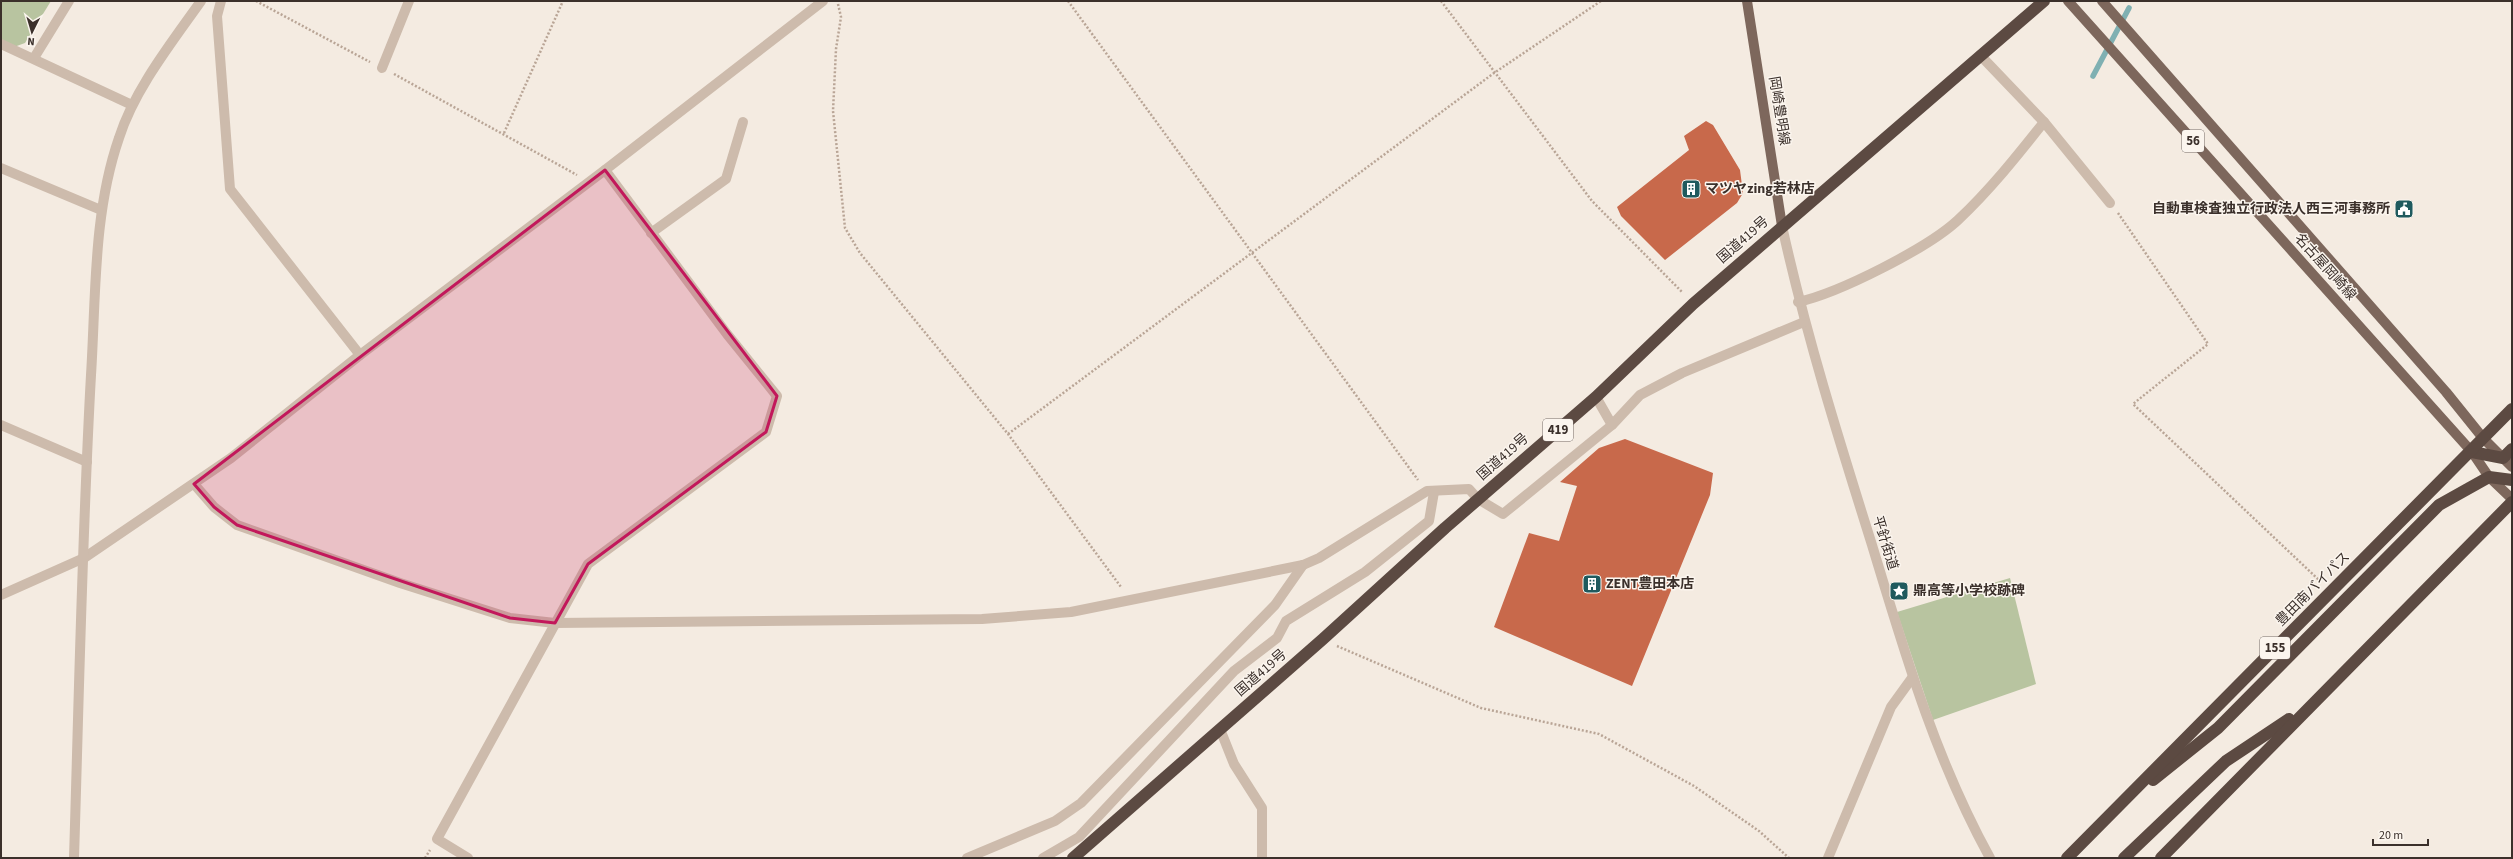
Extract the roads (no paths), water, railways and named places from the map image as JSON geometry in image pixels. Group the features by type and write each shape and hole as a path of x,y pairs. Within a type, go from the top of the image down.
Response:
{"highway":[{"name":"国道419号","path":"1073,858 1323,639 1478,499 1596,397 1693,304 2043,2"},
{"name":"豊田南バイパス","path":"2067,858 2472,452 2483,438 2512,409"},
{"path":"2472,452 2508,463 2512,449"},
{"path":"2107,817 2218,728 2440,505 2489,477 2512,480"},
{"path":"2161,858 2512,500"},
{"path":"2124,858 2226,762 2310,705"}],"main road":[{"name":"岡崎豊明線","path":"1747,1 1782,226"},
{"name":"名古屋岡崎線","path":"2068,1 2472,452 2489,477 2512,500"},
{"name":"名古屋岡崎線","path":"2102,1 2441,386 2483,438 2508,463"}],"street":[{"path":"34,58 69,1"},
{"path":"74,858 87,462 101,210 110,165 120,134 132,105 201,1"},
{"path":"221,1 217,16 230,190 360,355"},
{"path":"382,68 409,1"},
{"path":"1,595 84,558 231,458 360,355 587,182 605,170 823,1"},
{"path":"1,44 34,58 132,105"},
{"path":"1980,55 2044,122 2110,203"},
{"path":"651,233 726,179 743,122"},
{"path":"1798,302 1817,298 1865,276 1919,246 1956,222 1987,191 2044,122"},
{"path":"1,168 101,210"},
{"path":"468,858 436,839 588,564 766,432 777,396 727,334 605,170"},
{"name":"平針街道","path":"1782,226 1798,302 1912,678 1951,778 1990,858"},
{"path":"194,484 214,507 237,524 400,583 510,618 555,623 982,619 1071,612 1303,565 1319,558 1431,492 1469,489 1478,499 1503,514 1612,426 1640,394 1682,373 1804,322"},
{"path":"1596,397 1612,426"},
{"path":"1,425 87,462"},
{"path":"1043,858 1079,837 1234,671 1277,638 1286,621 1365,572 1429,521 1431,492"},
{"path":"967,858 1055,821 1081,803 1275,605 1303,565"},
{"path":"1828,858 1891,707 1912,678"},
{"path":"1220,729 1234,764 1262,808 1262,858"}],"waterway":[{"path":"2093,76 2129,8"}],"place":[{"name":"マツヤzing若林店","path":"1691,189"},
{"name":"自動車検査独立行政法人西三河事務所","path":"2404,209"},
{"name":"ZENT豊田本店","path":"1592,584"},
{"name":"鼎高等小学校跡碑","path":"1899,591"}]}
